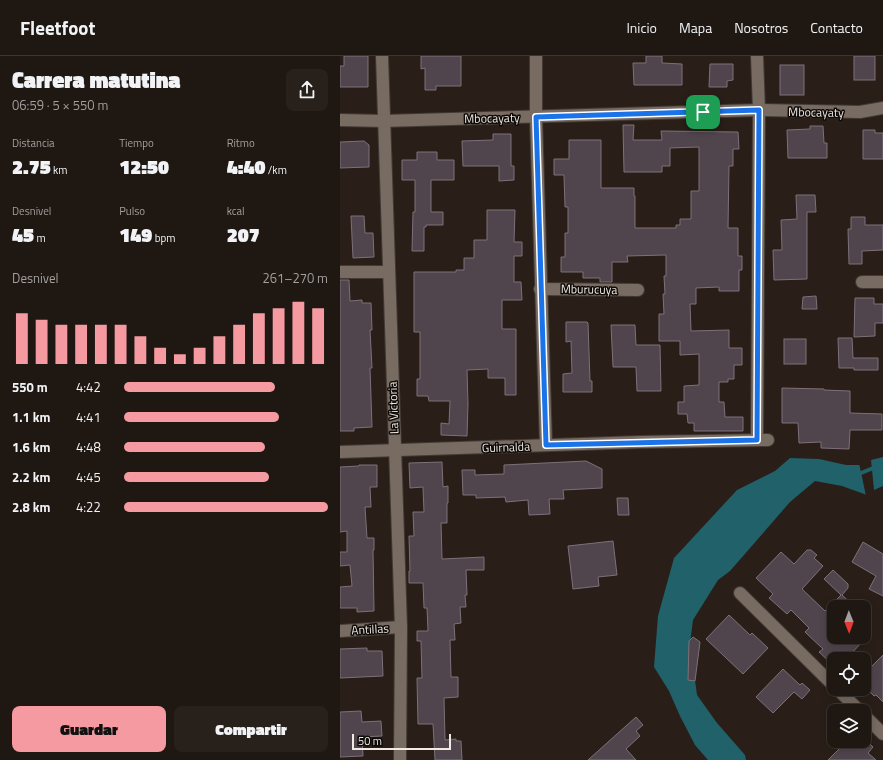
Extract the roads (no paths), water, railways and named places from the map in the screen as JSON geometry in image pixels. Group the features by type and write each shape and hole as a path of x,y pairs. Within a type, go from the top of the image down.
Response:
{"street":[{"name":"La Victoria","path":"382,56 401,627 400,760"},
{"path":"536,56 540,288 546,445"},
{"path":"757,56 759,110"},
{"name":"Mbocayaty","path":"340,120 384,121 759,110 860,112 883,108"},
{"name":"Guirnalda","path":"340,452 762,440 759,110"},
{"path":"340,272 389,272"},
{"path":"862,282 883,282"},
{"name":"Mburucuya","path":"540,288 638,290"},
{"path":"740,593 827,679"},
{"name":"Antillas","path":"340,631 401,627"},
{"path":"844,696 853,704"},
{"path":"871,722 883,734"}],"water":[{"path":"883,457 883,486 874,490 871,460"},
{"path":"790,458 819,459 846,465 860,465 867,495 842,486 815,481 790,502 730,571 718,580 693,620 688,659 694,673 697,695 717,723 745,755 746,760 708,760 695,745 669,691 654,667 658,616 674,558 737,490 775,471"}],"waterway":[{"path":"857,474 883,464"}]}
